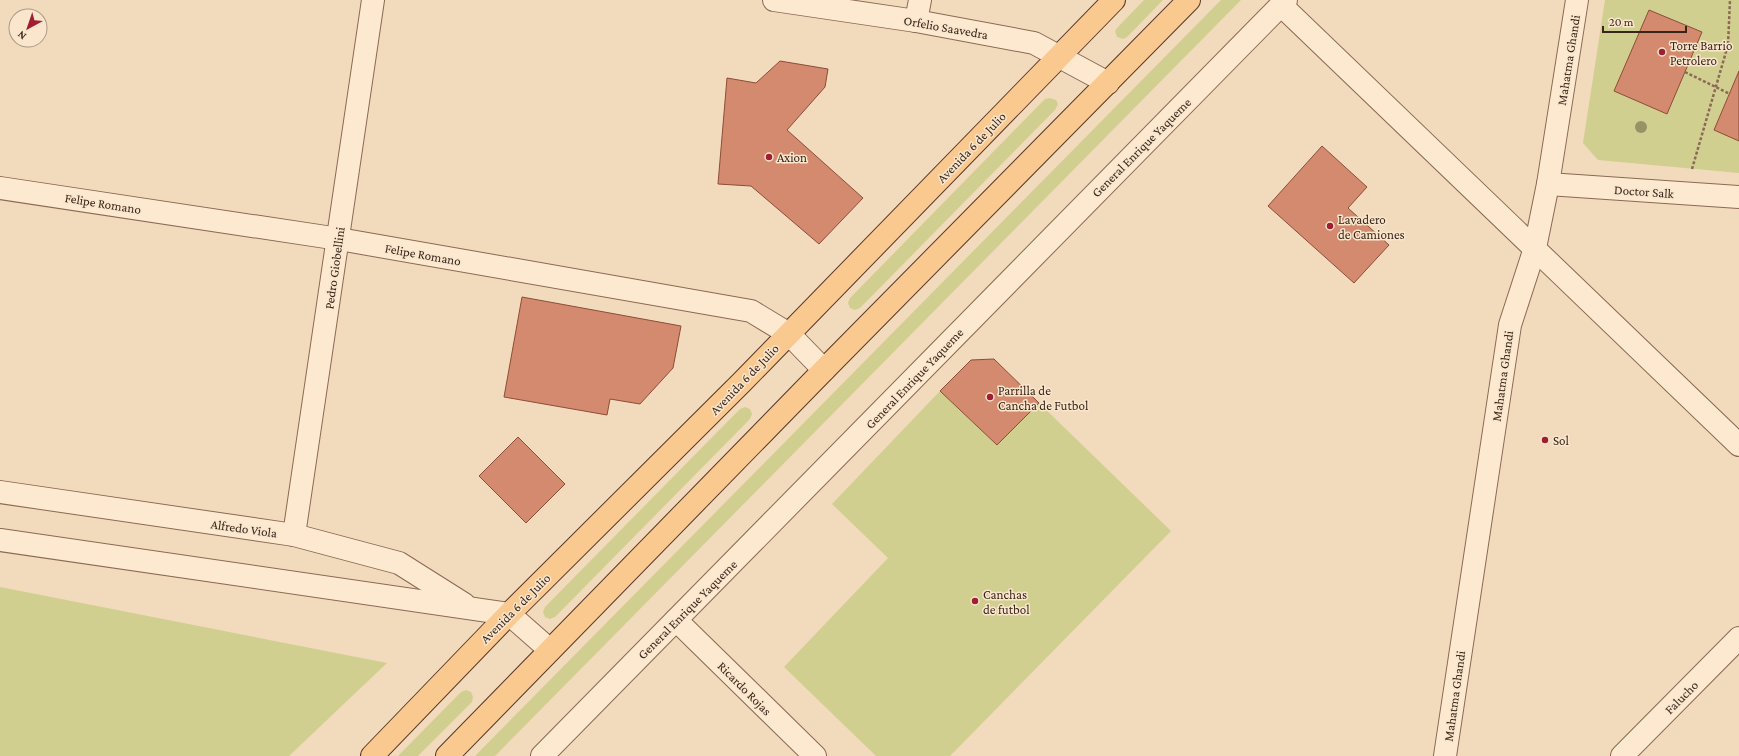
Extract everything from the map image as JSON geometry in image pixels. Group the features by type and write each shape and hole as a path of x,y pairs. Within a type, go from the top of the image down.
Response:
{"main road":[{"name":"Avenida 6 de Julio","path":"372,756 509,614 788,334 1114,0"},
{"path":"447,756 1188,0"}],"street":[{"name":"Pedro Giobellini","path":"294,535 339,239 373,0"},
{"name":"Orfelio Saavedra","path":"774,0 916,21 1034,43 1108,83"},
{"path":"916,21 920,0"},
{"name":"Mahatma Ghandi","path":"1447,754 1510,324 1535,248 1548,184 1577,0"},
{"path":"1283,2 1739,445"},
{"name":"General Enrique Yaqueme","path":"542,756 1283,2"},
{"name":"Doctor Salk","path":"1548,184 1739,197"},
{"name":"Felipe Romano","path":"0,188 339,239 751,310 788,334 824,370"},
{"name":"Alfredo Viola","path":"0,492 294,535 399,563 472,609"},
{"name":"Alfredo Viola","path":"0,540 509,614"},
{"path":"509,614 550,650"},
{"name":"Ricardo Rojas","path":"674,622 804,756"},
{"name":"Ricardo Rojas","path":"674,622 815,756"},
{"name":"Falucho","path":"1622,756 1739,638"}],"path":[{"path":"1692,172 1728,45 1730,0"},
{"path":"1685,72 1730,94"}],"shaded area":[{"path":"1144,0 1163,0 1127,37 1123,39 1117,37 1115,31"},
{"path":"1221,0 1241,0 495,756 475,756"},
{"path":"1605,0 1739,0 1739,173 1598,160 1583,143"},
{"path":"1050,98 1056,100 1058,104 1055,110 860,308 855,310 850,308 848,303 850,298 1045,99"},
{"path":"940,391 997,445 1039,403 1171,531 950,756 876,756 784,667 888,558 832,504"},
{"path":"745,407 750,409 752,414 750,419 555,617 550,619 545,617 543,612 545,607 740,409"},
{"path":"0,587 387,663 289,756 0,756"},
{"path":"466,690 471,692 473,697 472,702 418,756 398,756 461,692"}],"building":[{"name":"Torre Barrio Petrolero","path":"1649,10 1702,32 1667,114 1614,91"},
{"name":"Axion","path":"780,61 828,69 825,87 787,130 863,198 819,244 751,186 718,184 727,78 756,83"},
{"name":"Torre Barrio Petrolero","path":"1739,71 1739,141 1714,130"},
{"name":"Lavadero de Camiones","path":"1322,146 1367,187 1348,208 1389,245 1354,283 1268,206"},
{"path":"522,297 681,326 673,368 640,404 610,399 607,415 504,397"},
{"name":"Parrilla de Cancha de Futbol","path":"994,359 1039,403 997,445 940,391 971,360"},
{"path":"518,437 565,484 526,523 479,476"}],"place":[{"name":"Torre Barrio Petrolero","path":"1662,52"},
{"name":"Axion","path":"769,157"},
{"name":"Lavadero de Camiones","path":"1330,226"},
{"name":"Parrilla de Cancha de Futbol","path":"990,397"},
{"name":"Sol","path":"1545,440"},
{"name":"Canchas de futbol","path":"975,601"}]}
